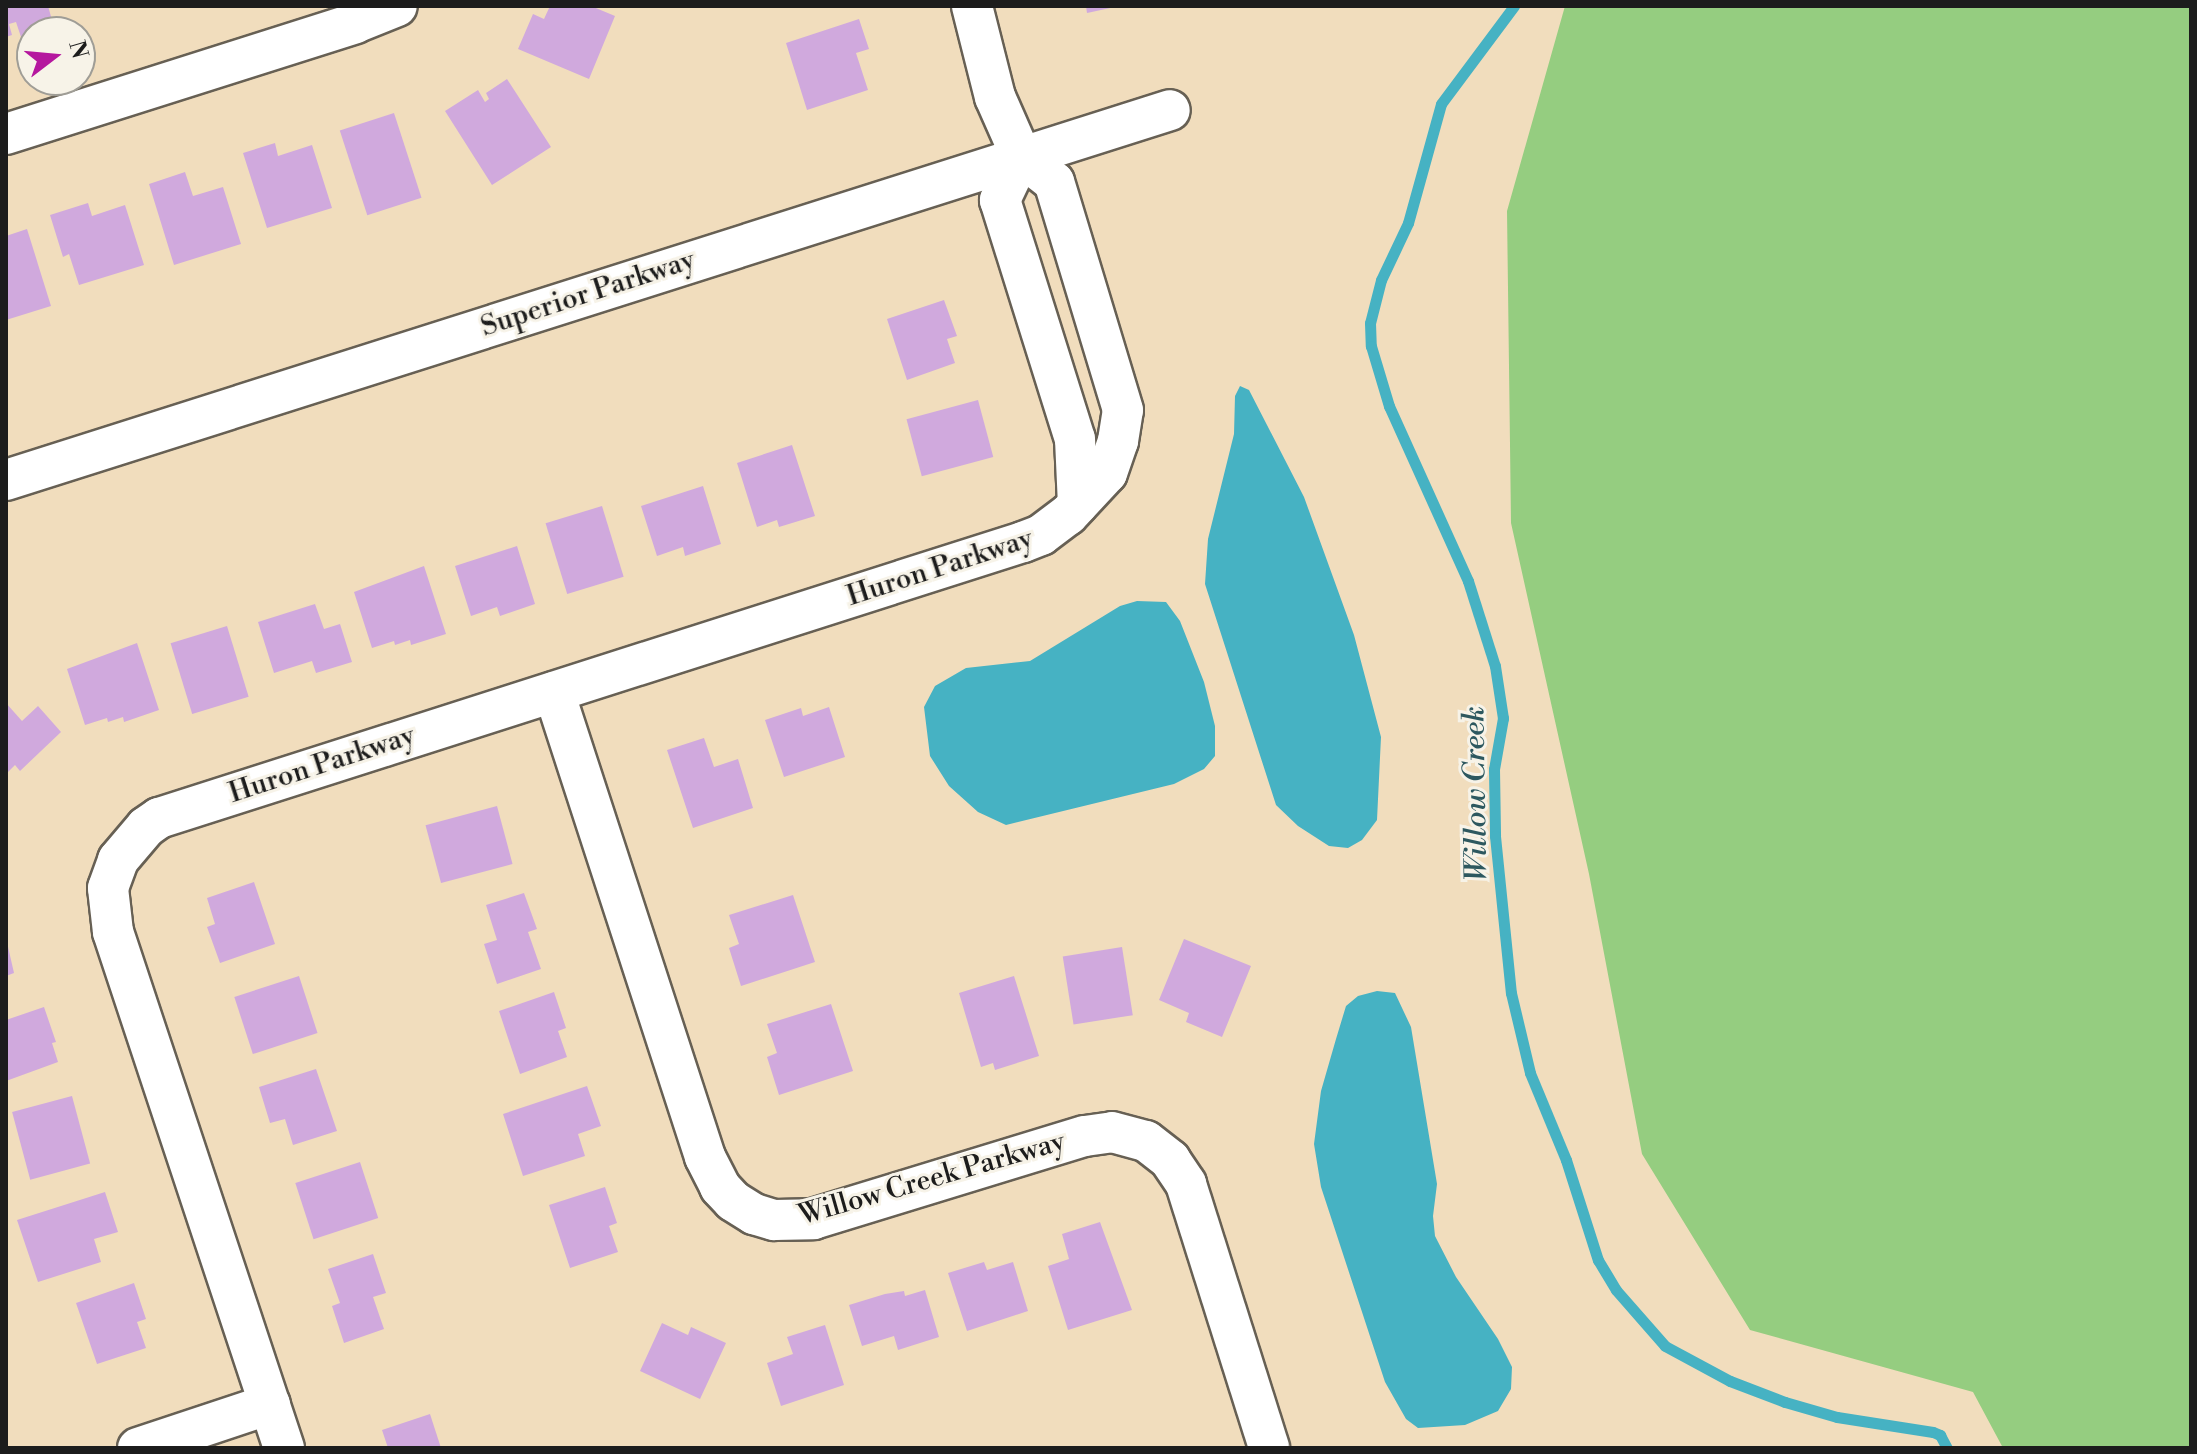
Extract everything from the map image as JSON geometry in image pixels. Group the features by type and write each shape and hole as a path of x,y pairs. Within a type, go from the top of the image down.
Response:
{"street":[{"path":"6,134 355,23 397,6"},
{"name":"Huron Parkway","path":"284,1448 113,932 108,900 113,872 126,848 159,818 1023,542 1057,525 1078,504 1107,473 1118,441 1123,410 1054,182 1021,156 995,97 972,6"},
{"name":"Superior Parkway","path":"6,480 1170,110"},
{"path":"1021,156 1000,200 1075,439 1078,504"},
{"path":"1041,334 1096,316"},
{"name":"Willow Creek Parkway","path":"554,692 705,1157 726,1194 754,1214 774,1220 813,1219 1085,1136 1112,1132 1146,1141 1170,1160 1186,1184 1269,1448"},
{"path":"138,1448 270,1404"}],"green space":[{"path":"1565,6 2191,6 2191,1448 2003,1448 1973,1392 1750,1330 1642,1154 1589,874 1511,523 1507,211"}],"water":[{"path":"1240,386 1249,390 1304,497 1354,635 1381,737 1377,820 1362,840 1348,848 1329,846 1298,826 1276,805 1205,584 1208,539 1234,434 1235,396"},
{"path":"1137,601 1166,602 1180,621 1204,682 1215,726 1215,756 1204,769 1174,784 1006,825 978,812 949,786 930,756 924,707 935,686 966,668 1030,661 1120,606"},
{"path":"1377,991 1395,993 1411,1027 1437,1184 1433,1216 1435,1236 1456,1277 1498,1339 1512,1367 1511,1389 1498,1411 1465,1425 1418,1428 1406,1419 1385,1382 1321,1187 1314,1144 1321,1091 1346,1006 1358,996"}],"building":[{"path":"6,6 48,6 51,16 16,16 16,22 9,24 12,35 6,37"},
{"path":"550,6 591,6 615,16 589,79 518,49 533,14 544,19"},
{"path":"1086,6 1115,6 1115,7 1087,13"},
{"path":"859,19 869,49 856,53 868,90 807,110 786,43"},
{"path":"507,79 551,147 492,185 445,111 478,90 485,102 489,99 486,93"},
{"path":"394,113 422,198 367,215 340,131"},
{"path":"275,143 278,156 312,145 332,208 267,228 243,153"},
{"path":"185,172 193,196 223,187 241,244 174,265 149,184"},
{"path":"88,203 92,216 125,205 144,265 79,285 69,254 63,257 50,215"},
{"path":"27,229 51,306 6,320 6,236"},
{"path":"944,300 957,336 947,339 955,363 907,380 887,319"},
{"path":"978,400 993,457 922,476 907,419"},
{"path":"792,445 815,516 779,527 777,520 757,527 737,463"},
{"path":"703,486 721,544 685,556 683,547 657,556 641,506"},
{"path":"602,506 624,577 567,594 546,523"},
{"path":"517,546 535,604 500,616 497,607 471,616 455,566"},
{"path":"424,566 446,634 411,645 410,640 395,645 394,641 372,648 354,592"},
{"path":"315,604 324,629 340,624 352,662 316,673 312,661 274,673 258,622"},
{"path":"227,626 249,697 192,714 171,643"},
{"path":"137,643 159,710 124,722 123,717 108,722 107,718 85,725 67,669"},
{"path":"6,703 22,721 38,706 61,732 20,771 15,765 6,774"},
{"path":"829,707 845,757 784,777 765,720 801,708 803,716"},
{"path":"704,738 714,767 738,759 753,808 693,828 667,750"},
{"path":"497,806 513,864 441,883 426,825"},
{"path":"254,882 275,944 220,963 207,927 215,924 207,898"},
{"path":"524,893 537,929 528,932 541,969 497,984 484,944 497,940 486,905"},
{"path":"793,895 815,962 741,986 729,948 739,944 729,915"},
{"path":"6,938 14,973 6,976"},
{"path":"1184,939 1251,966 1222,1037 1186,1022 1189,1013 1159,1000"},
{"path":"1122,947 1133,1015 1074,1025 1063,956"},
{"path":"299,976 318,1033 253,1054 234,997"},
{"path":"1014,976 1039,1056 995,1070 993,1063 981,1067 959,993"},
{"path":"554,992 566,1028 558,1031 567,1057 520,1074 499,1011"},
{"path":"831,1004 853,1071 779,1095 767,1057 777,1053 767,1024"},
{"path":"44,1007 56,1042 52,1043 58,1062 6,1081 6,1020"},
{"path":"316,1069 337,1131 293,1145 285,1119 270,1123 259,1087"},
{"path":"587,1086 601,1126 578,1134 585,1156 523,1176 503,1114"},
{"path":"72,1096 90,1164 30,1180 12,1112"},
{"path":"360,1162 378,1218 314,1239 295,1183"},
{"path":"605,1187 617,1223 609,1226 618,1252 570,1268 549,1205"},
{"path":"105,1192 118,1232 94,1239 101,1262 38,1282 17,1220"},
{"path":"1100,1222 1132,1310 1068,1330 1048,1266 1069,1259 1062,1234"},
{"path":"373,1254 386,1293 373,1297 384,1329 344,1343 332,1306 340,1303 328,1269"},
{"path":"984,1262 987,1270 1013,1262 1028,1311 967,1331 948,1273"},
{"path":"134,1283 146,1319 137,1322 146,1348 97,1364 76,1303"},
{"path":"925,1290 939,1337 898,1350 894,1336 862,1346 849,1305 885,1294 904,1291 905,1296"},
{"path":"662,1323 688,1335 691,1327 726,1343 700,1399 640,1371"},
{"path":"825,1325 844,1385 781,1406 767,1363 793,1354 787,1337"},
{"path":"430,1414 441,1448 388,1448 382,1430"}],"waterway":[{"name":"Willow Creek","path":"1514,6 1441,104 1408,223 1381,280 1370,323 1371,346 1389,406 1468,581 1495,666 1503,718 1494,769 1495,836 1511,993 1530,1073 1566,1160 1598,1260 1616,1290 1665,1346 1730,1381 1785,1402 1837,1417 1933,1432 1940,1435 1947,1448"}]}
